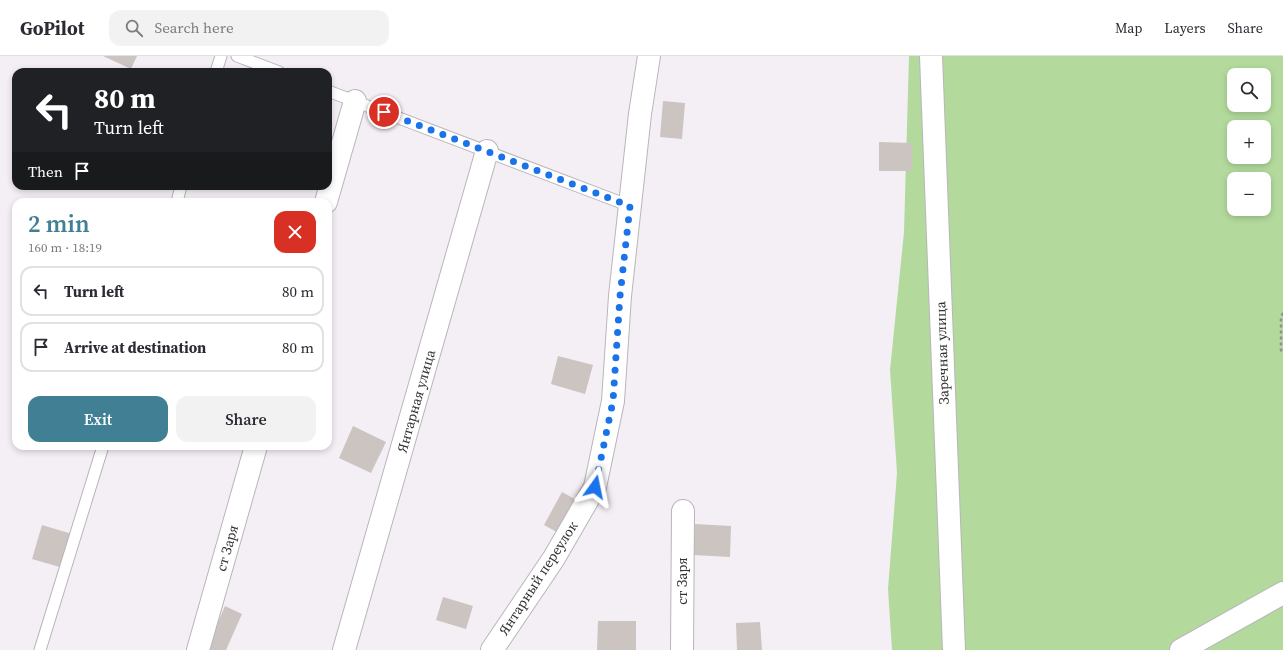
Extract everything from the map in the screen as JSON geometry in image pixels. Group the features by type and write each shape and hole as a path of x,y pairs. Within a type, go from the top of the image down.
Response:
{"street":[{"name":"Янтарный переулок","path":"492,650 554,558 595,487 613,401 620,296 640,114 649,56"},
{"name":"Заречная улица","path":"931,56 954,650"},
{"path":"332,181 355,101"},
{"name":"Янтарная улица","path":"344,650 487,151"},
{"name":"ст Заря","path":"198,650 255,450"},
{"name":"ст Заря","path":"682,511 682,650"},
{"path":"1181,650 1283,593"}],"lane":[{"path":"217,68 221,56"},
{"path":"237,56 268,68"},
{"path":"332,92 630,206"},
{"path":"40,650 102,450"}],"path":[{"path":"1283,313 1281,317 1281,350 1283,354"}],"green space":[{"path":"909,56 1283,56 1283,650 892,650 888,589 897,473 890,370 904,232"}],"building":[{"path":"103,56 137,56 131,68"},
{"path":"663,101 685,103 682,139 660,137"},
{"path":"879,142 912,143 912,171 879,171"},
{"path":"558,356 593,365 585,394 551,384"},
{"path":"353,426 386,442 371,473 339,458"},
{"path":"562,492 582,503 564,536 544,525"},
{"path":"695,524 731,526 730,557 693,555"},
{"path":"42,525 72,534 63,568 32,559"},
{"path":"443,597 473,606 466,629 436,620"},
{"path":"225,606 242,614 226,650 206,650"},
{"path":"598,621 636,621 636,650 597,650"},
{"path":"760,622 762,650 737,650 736,623"}],"route":[{"path":"384,112 630,206 620,296 613,401 595,487"}]}
